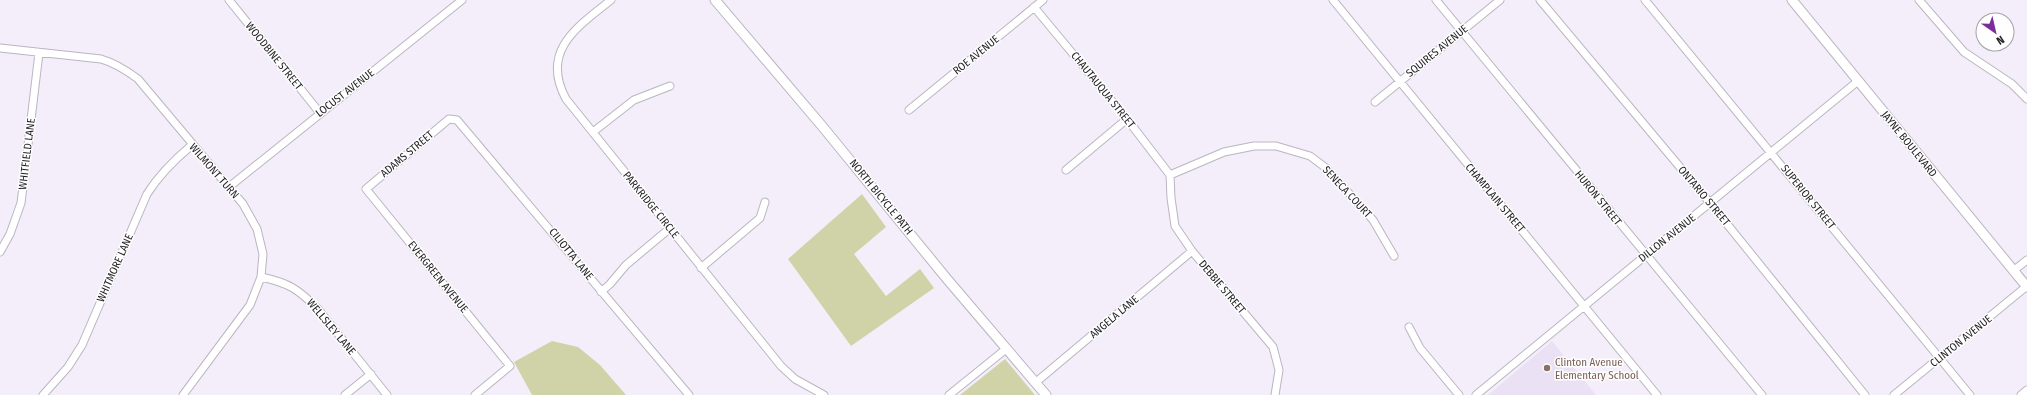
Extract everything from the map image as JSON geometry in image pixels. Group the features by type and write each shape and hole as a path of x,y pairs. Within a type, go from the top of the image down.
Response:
{"street":[{"name":"WOODBINE STREET","path":"229,0 320,113"},
{"name":"LOCUST AVENUE","path":"229,188 320,113 462,0"},
{"name":"PARKRIDGE CIRCLE","path":"611,0 577,27 566,40 558,64 557,76 560,88 570,105 780,366 795,379 824,395"},
{"name":"NORTH BICYCLE PATH","path":"715,0 1046,395"},
{"name":"ROE AVENUE","path":"910,110 1043,0"},
{"name":"CHAMPLAIN STREET","path":"1333,0 1657,395"},
{"name":"HURON STREET","path":"1436,0 1762,395"},
{"name":"SQUIRES AVENUE","path":"1374,102 1500,0"},
{"name":"ONTARIO STREET","path":"1540,0 1710,203 1865,395"},
{"name":"SUPERIOR STREET","path":"1645,0 1970,395"},
{"name":"JAYNE BOULEVARD","path":"1792,0 2013,271 2027,286"},
{"path":"1919,0 1964,52 1982,66 2012,84 2027,99"},
{"name":"CHAUTAUQUA STREET","path":"1034,7 1127,119 1170,175"},
{"name":"WILMONT TURN","path":"0,48 101,59 124,69 138,79 243,204 257,229 262,254 261,277 250,305 183,395"},
{"name":"WHITFIELD LANE","path":"0,252 10,234 21,203 40,53"},
{"name":"DILLON AVENUE","path":"1476,395 1858,81"},
{"path":"593,132 634,100 670,86"},
{"path":"1066,170 1127,119"},
{"name":"ADAMS STREET","path":"366,188 449,120"},
{"name":"CILIOTTA LANE","path":"449,120 457,120 555,234 601,292 689,395"},
{"name":"WHITMORE LANE","path":"43,395 68,367 82,345 147,194 156,179 174,160 192,145"},
{"name":"SENECA COURT","path":"1170,175 1224,152 1254,146 1276,146 1310,156 1326,168 1373,220 1394,256"},
{"name":"DEBBIE STREET","path":"1170,175 1171,198 1175,226 1192,251 1273,347 1279,370 1275,395"},
{"name":"EVERGREEN AVENUE","path":"366,188 510,366 475,395"},
{"path":"701,268 760,218 765,202"},
{"path":"601,292 626,266 669,229"},
{"name":"ANGELA LANE","path":"1035,383 1192,251"},
{"path":"2013,271 2027,260"},
{"name":"WELLSLEY LANE","path":"261,277 288,284 307,298 318,309 388,395"},
{"name":"CLINTON AVENUE","path":"1894,395 2027,286"},
{"path":"1409,327 1420,348 1459,395"},
{"path":"949,395 1006,349"},
{"path":"345,395 371,374"},
{"path":"2022,395 2027,390"}],"shaded area":[{"name":"Clinton Avenue Elementary School","path":"1552,341 1596,395 1488,395"}],"green space":[{"path":"862,194 886,227 854,254 886,296 920,269 934,288 851,346 788,259"},
{"path":"552,341 578,347 600,365 626,395 532,395 514,362"},
{"path":"1005,359 1035,395 960,395"}],"place":[{"name":"Clinton Avenue Elementary School","path":"1547,368"}]}
